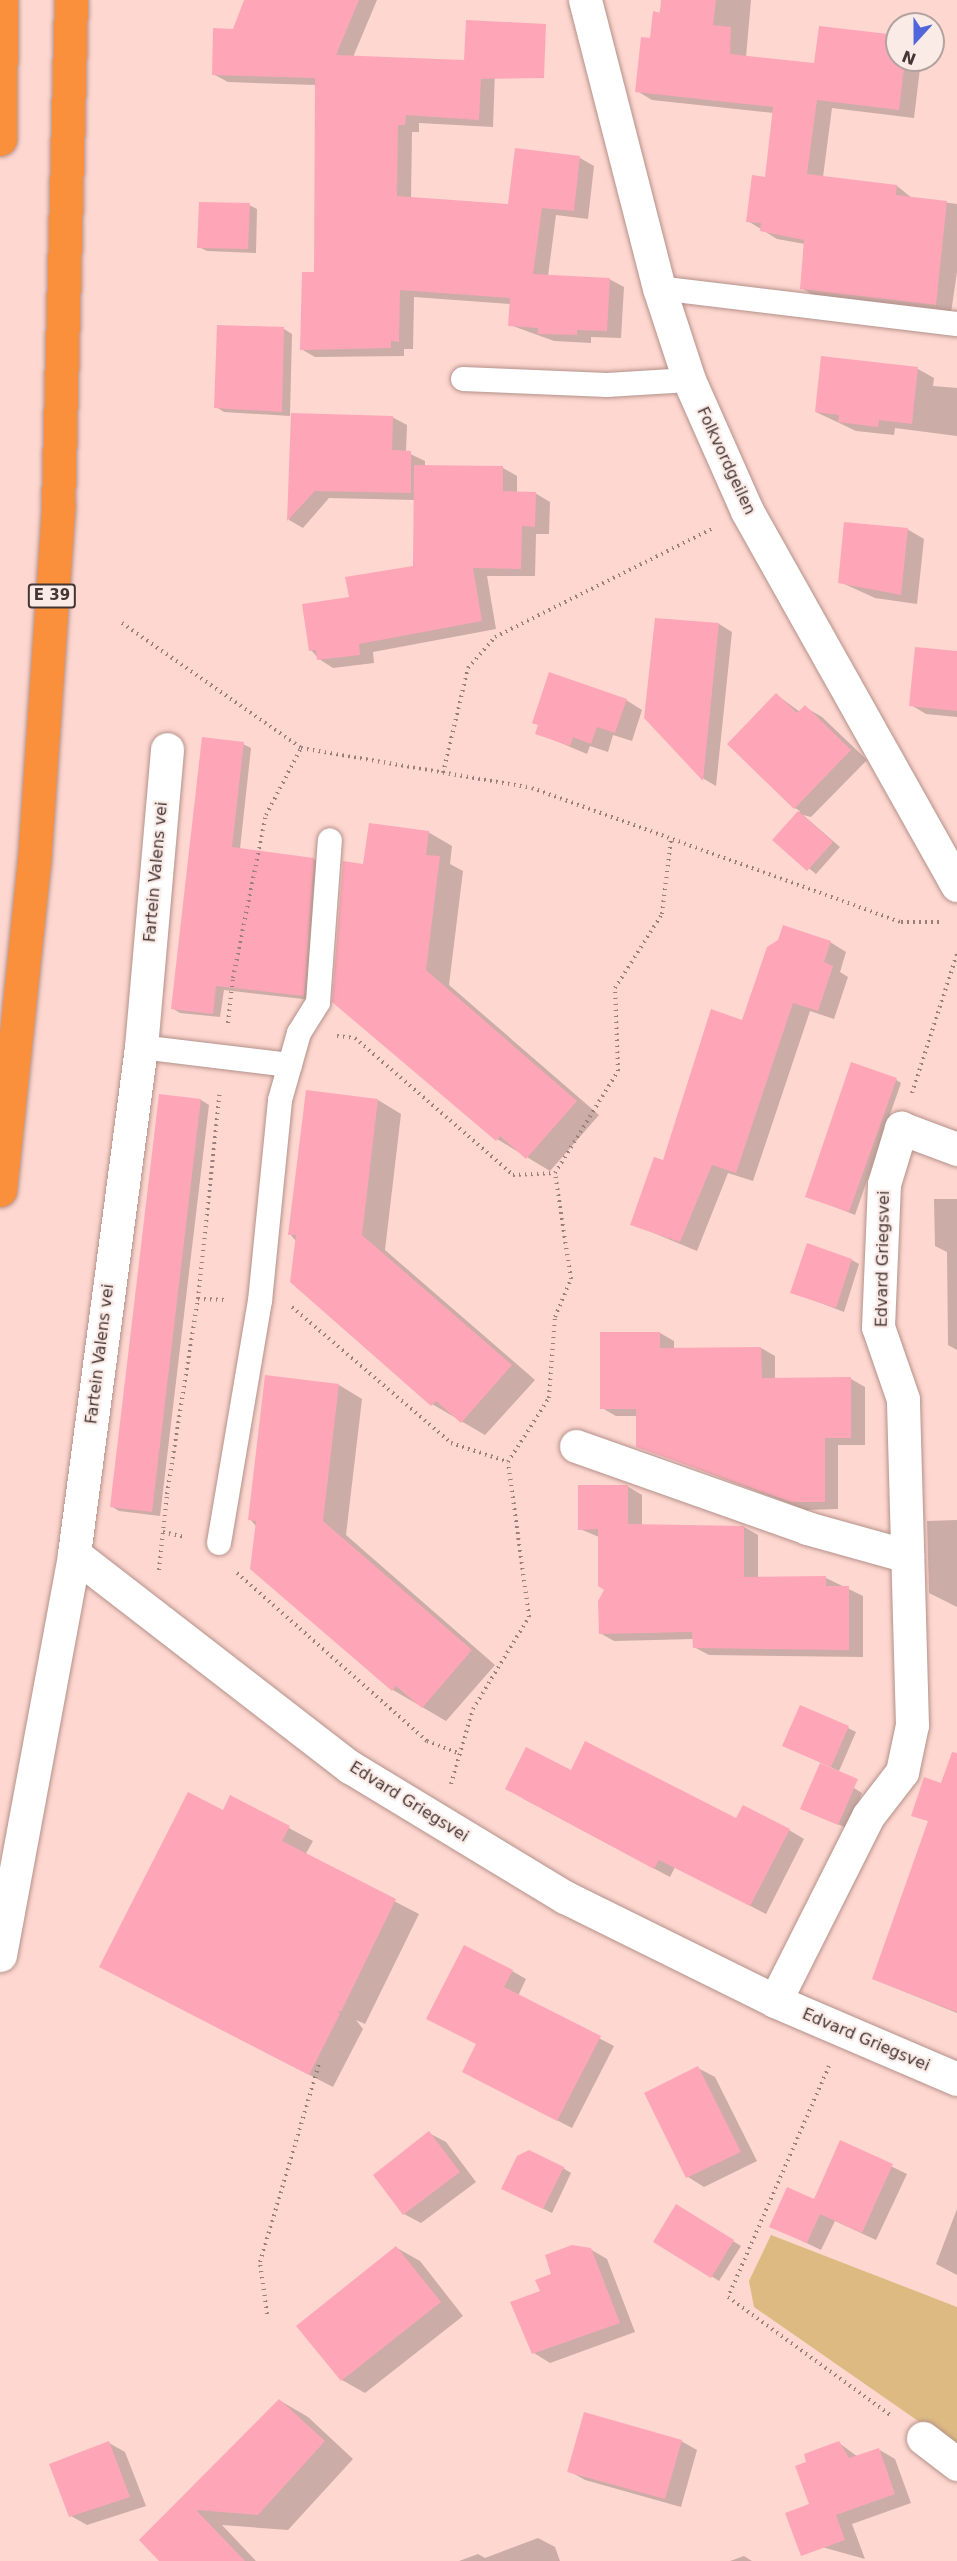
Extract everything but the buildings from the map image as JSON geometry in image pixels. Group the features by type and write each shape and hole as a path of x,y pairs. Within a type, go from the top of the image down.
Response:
{"highway":[{"path":"0,140 2,0"},
{"name":"E 39","path":"0,1190 34,863 58,507 71,0"}],"street":[{"name":"Folkvordgeilen","path":"585,0 659,288 689,380 747,511 957,885"},
{"name":"Fartein Valens vei","path":"0,1955 74,1554 141,1047 167,749"},
{"path":"902,1128 957,1149"},
{"name":"Edvard Griegsvei","path":"775,2001 868,1816 902,1772 912,1725 903,1399 879,1327 884,1184 902,1128"},
{"path":"576,1446 807,1528 907,1556"},
{"name":"Edvard Griegsvei","path":"74,1554 350,1767 565,1898 775,2001 957,2079"},
{"path":"923,2438 957,2464"}],"lane":[{"path":"659,288 957,324"},
{"path":"463,379 608,385 689,380"},
{"path":"219,1543 260,1300 280,1100 299,1032 318,1002 330,840"},
{"path":"141,1047 290,1065"}],"path":[{"path":"443,773 468,669 495,637 747,511"},
{"path":"122,623 301,747 532,788 901,922 946,922"},
{"path":"155,1616 163,1532 198,1299 233,978 266,814 301,747"},
{"path":"433,1818 449,1792 458,1753 473,1709 529,1617 508,1462 549,1398 555,1317 571,1279 555,1173 618,1071 615,988 662,914 671,839"},
{"path":"902,1128 957,954"},
{"path":"299,1032 355,1038 513,1175 555,1173"},
{"path":"198,1299 286,1301 451,1443 508,1462"},
{"path":"163,1532 219,1543 223,1561 427,1741 458,1753"},
{"path":"843,2032 728,2297 923,2438"},
{"path":"267,2314 260,2262 319,2064"}],"shaded area":[{"path":"771,2235 957,2307 957,2448 754,2307 749,2281"}]}
